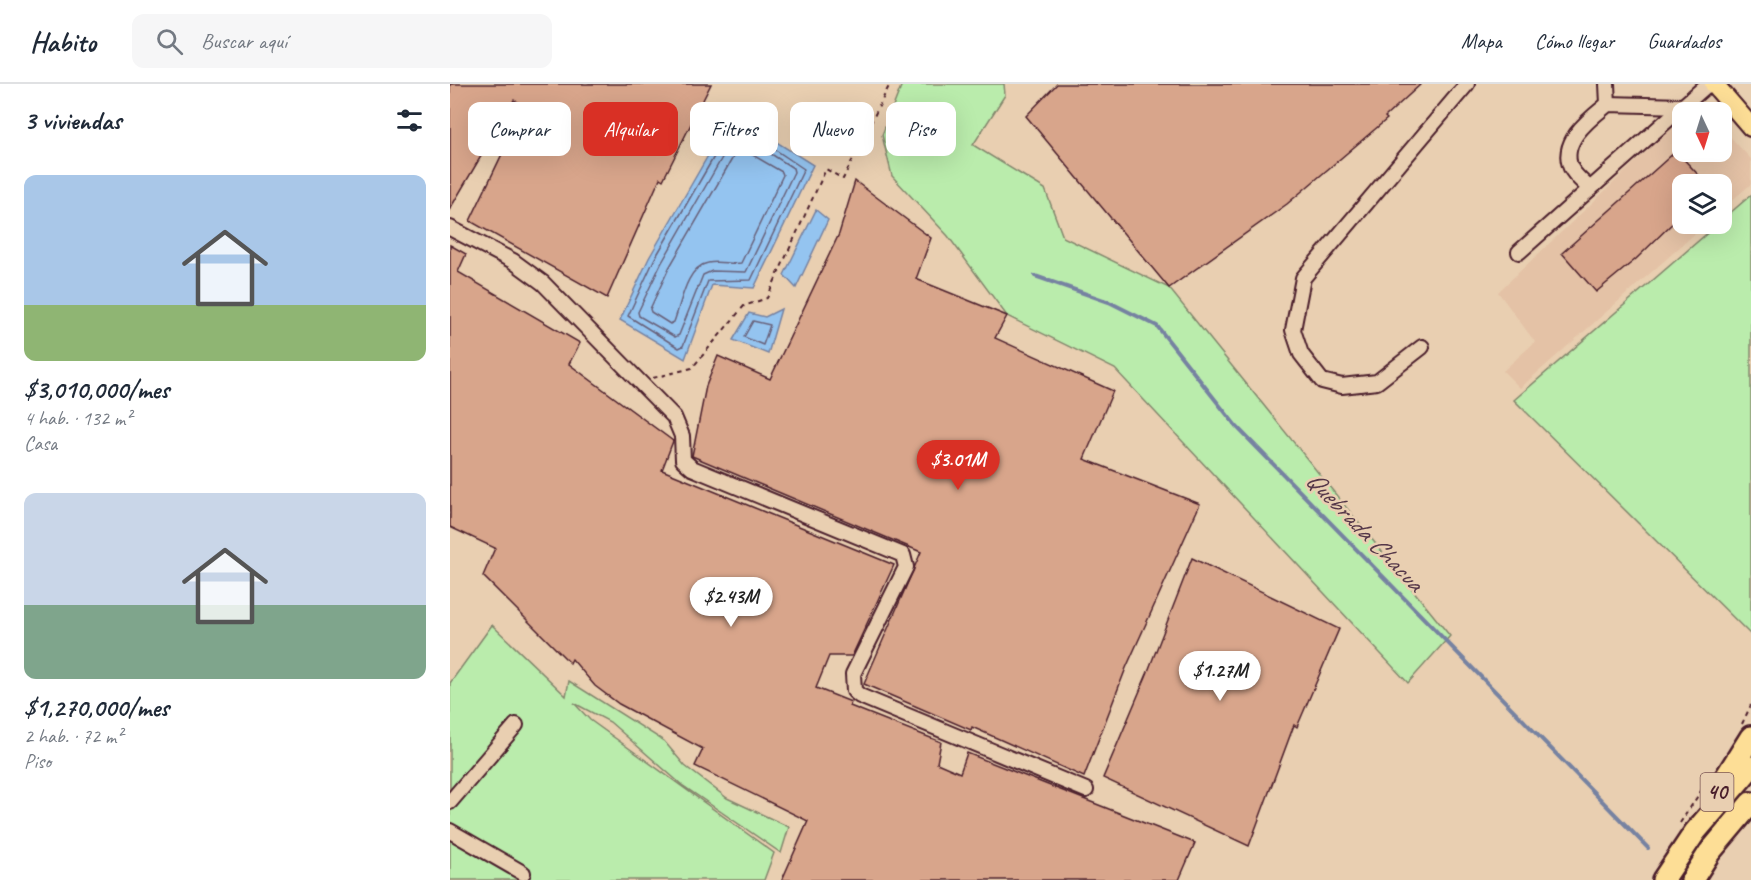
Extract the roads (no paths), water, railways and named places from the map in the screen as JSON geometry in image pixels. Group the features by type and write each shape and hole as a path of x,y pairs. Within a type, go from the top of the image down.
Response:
{"highway":[{"name":"40","path":"1663,880 1680,838 1747,731"},
{"name":"40","path":"1680,838 1751,767"},
{"name":"40","path":"1692,880 1709,853 1751,803"}],"main road":[{"path":"1714,84 1751,127"}],"street":[{"path":"1422,347 1377,382 1342,386 1322,381 1301,354 1293,330 1303,278 1467,84"},
{"path":"1606,84 1608,104"},
{"path":"1688,102 1708,84"},
{"path":"1590,189 1570,168 1569,150 1581,125 1608,104 1672,106"},
{"path":"1519,252 1672,116"},
{"path":"450,228 513,261 543,283 674,417 682,436 683,460 692,468 903,555 906,567 853,674 854,691 860,696 1086,790"},
{"path":"450,802 516,725"},
{"path":"450,831 523,873"}],"water":[{"path":"778,143 790,151 790,156 799,156 813,165 754,288 712,285 685,359 620,320 649,258 708,156 778,156"},
{"path":"816,210 828,220 796,288 784,275"},
{"path":"781,309 768,354 733,340 749,313 765,317"}],"waterway":[{"name":"Quebrada Chacua","path":"1035,276 1109,302 1157,326 1236,426 1648,848"}]}
